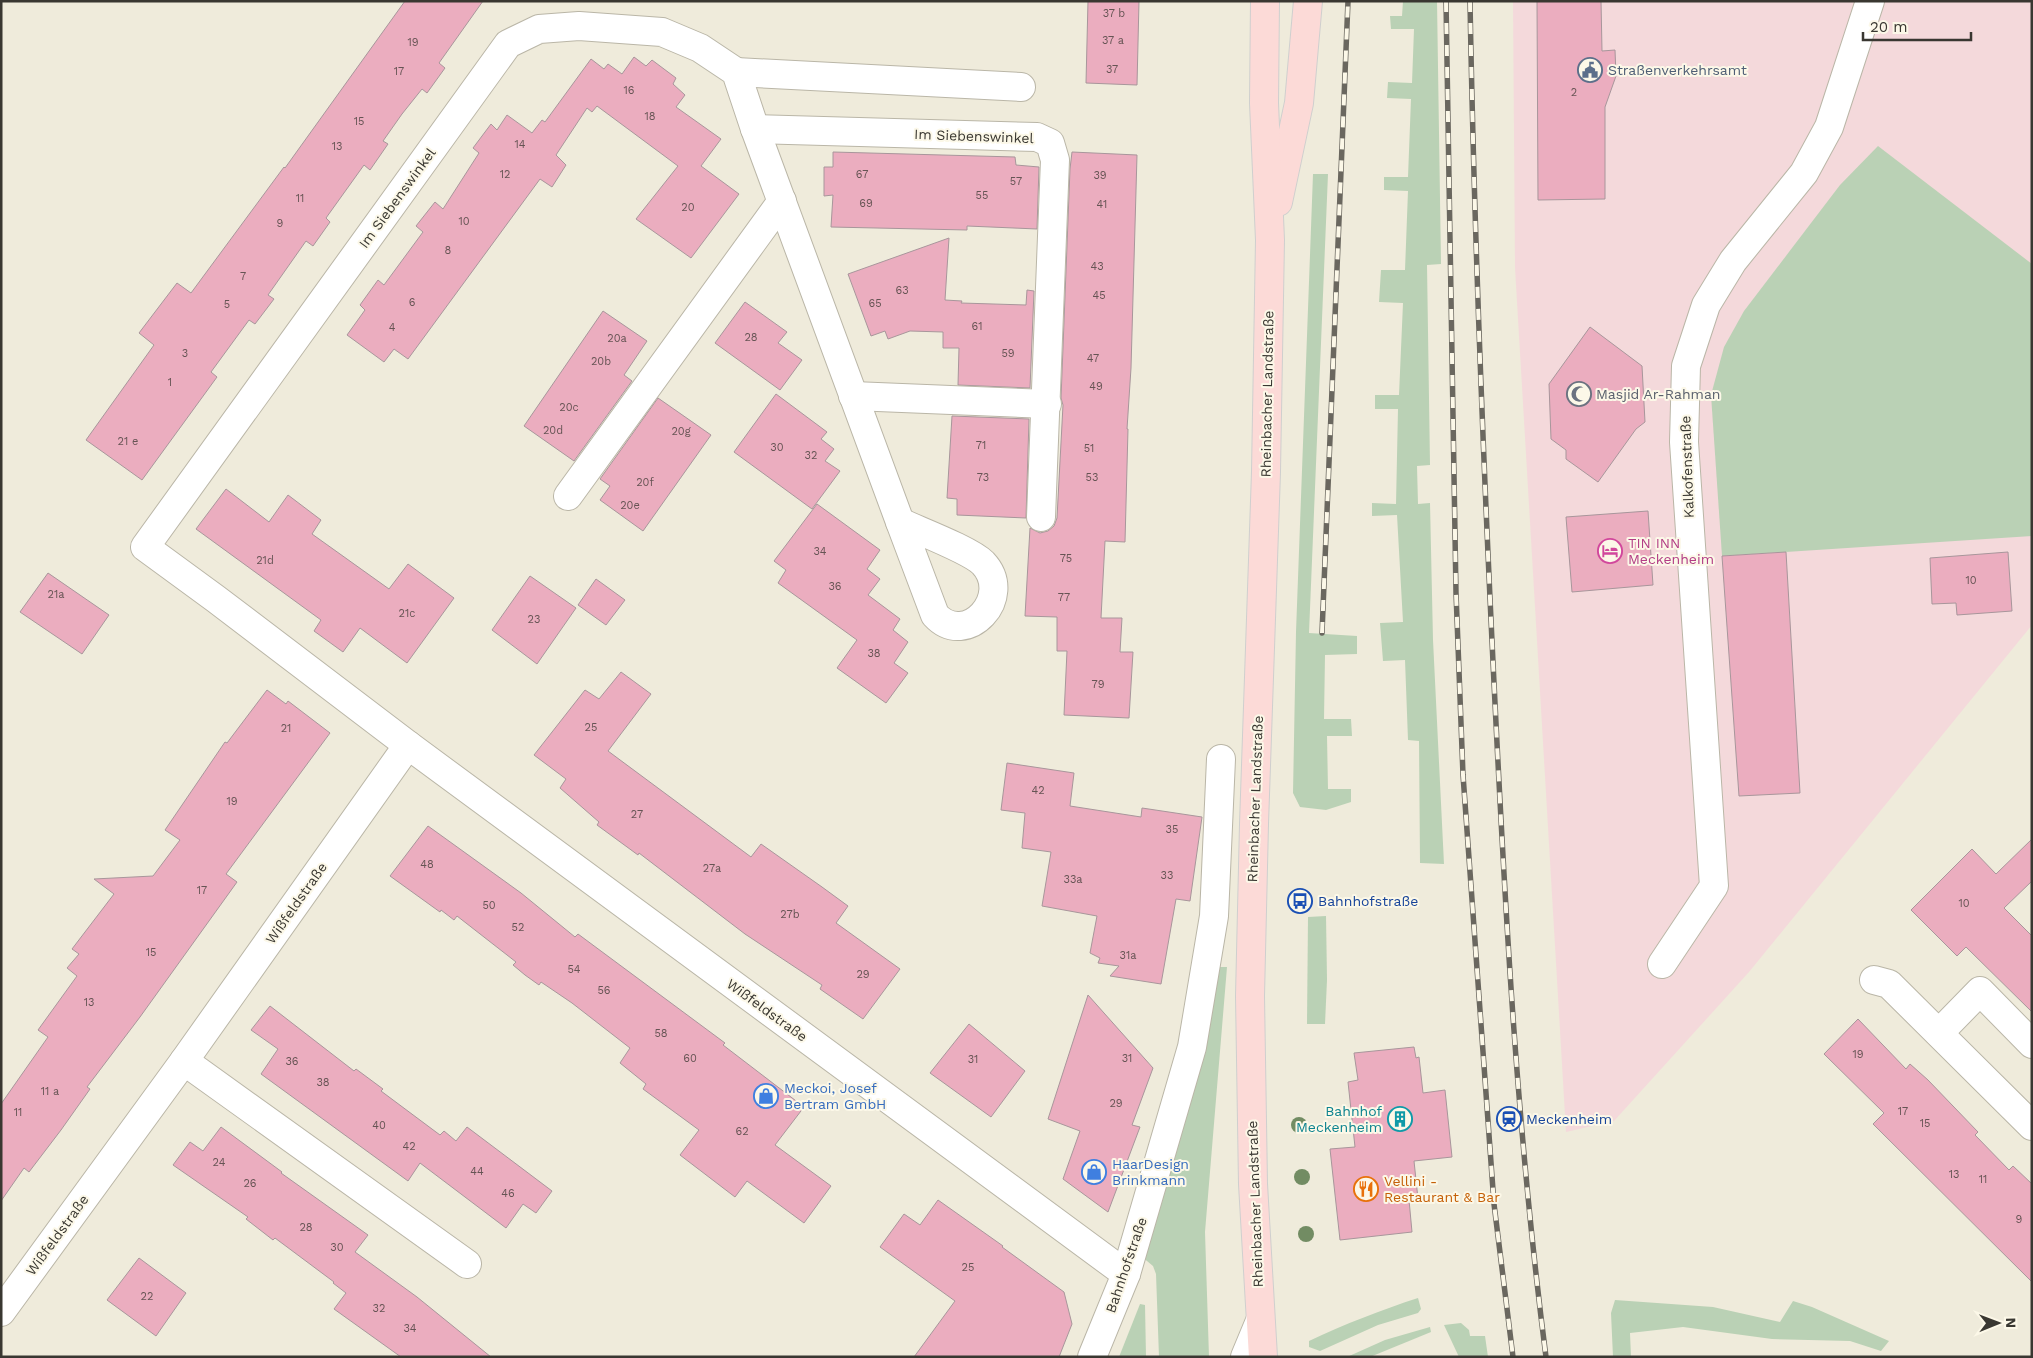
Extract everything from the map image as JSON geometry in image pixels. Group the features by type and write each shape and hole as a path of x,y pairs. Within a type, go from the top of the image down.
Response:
{"main road":[{"name":"Rheinbacher Landstraße","path":"1263,1357 1253,1184 1250,996 1266,472 1270,240 1264,103 1265,1"},
{"name":"Rheinbacher Landstraße","path":"1270,240 1299,103 1308,1"}],"street":[{"name":"Kalkofenstraße","path":"1662,964 1714,886 1684,442 1686,366 1706,305 1733,261 1804,173 1829,127 1870,1"},
{"name":"Im Siebenswinkel","path":"145,547 508,44 539,29 578,26 662,32 700,48 736,72"},
{"path":"900,522 755,129 736,72 1021,87"},
{"name":"Im Siebenswinkel","path":"755,129 1037,137 1050,144 1055,160 1047,404 1041,517"},
{"path":"568,496 782,201"},
{"path":"853,396 1047,404"},
{"name":"Wißfeldstraße","path":"145,547 408,745 1126,1274"},
{"name":"Wißfeldstraße","path":"1,1312 184,1061 408,745"},
{"name":"Bahnhofstraße","path":"1092,1357 1126,1274 1192,1047 1214,916 1221,758"},
{"path":"1874,980 1889,984 2032,1126"},
{"path":"1939,1033 1980,991 2032,1044"},
{"path":"184,1061 467,1264"},
{"path":"1245,1357 1260,1321"}],"shaded area":[{"path":"1513,1 2032,1 2032,625 1749,972 1614,1121 1566,1132 1515,268"}],"green space":[{"path":"1403,1 1437,1 1441,264 1427,265 1430,465 1417,466 1418,504 1430,503 1433,640 1444,864 1420,863 1419,741 1408,740 1405,660 1383,661 1380,623 1403,622 1397,515 1372,516 1372,503 1396,504 1398,409 1375,409 1375,395 1399,395 1403,303 1379,302 1381,270 1405,270 1408,191 1384,190 1384,177 1408,177 1411,99 1387,98 1388,82 1412,83 1414,29 1391,29 1390,16 1402,16"},
{"path":"1878,146 2032,264 2032,536 1722,556 1711,395 1724,347 1744,311 1840,185"},
{"path":"1313,174 1328,174 1309,633 1357,636 1357,654 1325,655 1324,719 1351,719 1352,736 1327,736 1328,789 1351,789 1351,802 1326,810 1300,807 1293,793 1296,632"},
{"path":"1326,916 1327,980 1325,1024 1307,1024 1308,917"},
{"path":"1218,967 1227,967 1205,1232 1209,1357 1159,1357 1156,1274 1153,1266 1141,1256"},
{"path":"1418,1298 1421,1309 1418,1313 1378,1325 1320,1351 1309,1347 1309,1341 1390,1307"},
{"path":"1615,1300 1713,1307 1780,1322 1793,1301 1812,1307 1889,1341 1881,1351 1850,1341 1772,1339 1683,1327 1630,1333 1631,1357 1613,1357 1611,1313"},
{"path":"1140,1304 1145,1305 1146,1357 1119,1357"},
{"path":"1461,1323 1469,1330 1470,1336 1485,1336 1488,1357 1459,1357 1444,1325"},
{"path":"1430,1327 1431,1332 1370,1357 1347,1357 1385,1340"}],"building":[{"path":"405,1 483,1 439,63 445,68 427,93 422,89 402,114 383,141 388,144 370,170 364,165 326,218 330,222 313,246 306,241 268,295 274,299 255,324 249,320 211,372 217,377 142,480 86,440 154,345 139,333 177,283 191,293 285,168"},
{"path":"1088,1 1139,1 1137,85 1086,83"},
{"path":"1537,1 1601,1 1602,51 1615,50 1616,76 1605,107 1605,199 1538,200"},
{"path":"634,57 646,66 652,60 676,78 673,84 685,95 676,107 721,139 701,166 739,194 691,258 636,219 678,166 597,106 592,112 587,108 556,155 566,165 552,187 540,179 408,359 394,349 384,362 347,335 365,310 360,305 378,280 384,285 423,232 416,226 435,202 443,209 479,153 473,148 491,124 497,130 507,115 532,133 542,120 545,122 591,59 604,69 608,64 622,74"},
{"path":"833,152 1015,157 1016,165 1039,167 1037,229 967,226 967,230 831,227 833,195 824,196 824,167 833,167"},
{"path":"1072,152 1137,155 1131,368 1127,429 1125,542 1105,541 1101,618 1122,618 1120,652 1133,652 1129,718 1064,715 1067,651 1057,651 1057,617 1025,616 1030,528 1040,533 1048,531 1054,526 1057,518"},
{"path":"949,238 945,300 962,301 961,303 1026,305 1027,290 1034,291 1030,388 958,385 959,348 943,348 943,332 910,331 888,339 885,331 871,336 848,274"},
{"path":"745,302 787,332 778,343 802,360 780,390 715,343"},
{"path":"603,311 647,341 624,375 632,381 574,461 524,426"},
{"name":"Masjid Ar-Rahman","path":"1590,327 1642,366 1645,422 1636,429 1598,482 1566,459 1566,450 1551,439 1549,384"},
{"path":"776,394 827,432 821,439 834,449 825,461 840,471 812,509 734,452"},
{"path":"658,398 711,435 643,531 600,500 610,486 600,479"},
{"path":"952,416 1029,419 1026,518 957,515 957,499 947,498"},
{"path":"226,489 269,522 288,495 321,520 312,534 389,589 408,564 454,598 407,663 360,628 343,652 314,631 321,620 196,529"},
{"path":"817,504 880,550 867,569 880,579 868,595 900,619 893,630 908,642 894,663 908,673 886,703 837,668 857,640 778,583 786,570 774,561"},
{"name":"TIN INN Meckenheim","path":"1648,511 1653,585 1572,592 1566,517"},
{"path":"1786,552 1800,793 1739,796 1722,556"},
{"path":"2008,552 2012,611 1957,615 1956,603 1932,604 1930,558"},
{"path":"48,573 109,615 82,654 20,612"},
{"path":"530,576 576,608 537,664 492,630"},
{"path":"596,579 625,600 606,625 578,605"},
{"path":"621,672 651,694 608,751 751,857 761,844 848,906 836,923 900,969 863,1019 820,989 822,985 745,934 639,853 638,855 597,825 599,822 560,788 566,779 534,755 585,690 599,699"},
{"path":"267,690 286,704 288,701 330,733 226,874 237,882 87,1087 90,1089 61,1130 29,1172 24,1168 1,1201 1,1104 48,1037 38,1030 77,976 67,968 79,954 72,949 114,894 94,879 153,876 180,840 165,830 225,742 227,743"},
{"path":"1007,763 1074,773 1070,806 1141,817 1142,808 1202,817 1190,901 1176,899 1161,984 1110,976 1119,966 1098,963 1100,958 1090,953 1097,916 1042,906 1051,852 1022,848 1025,813 1001,810"},
{"path":"428,826 521,893 575,937 578,934 725,1043 723,1045 804,1107 775,1145 831,1186 804,1223 747,1181 735,1197 680,1155 699,1130 643,1089 646,1084 620,1063 630,1048 572,1003 541,982 539,985 525,975 513,965 516,962 457,916 454,920 441,910 440,912 390,876"},
{"path":"2032,839 2032,881 2004,908 2032,936 2032,1012 1966,947 1957,956 1911,910 1972,849 1996,874"},
{"path":"1088,995 1153,1068 1132,1125 1140,1127 1108,1212 1063,1179 1080,1131 1048,1119"},
{"path":"270,1006 354,1071 356,1069 383,1089 381,1091 440,1135 444,1131 456,1141 467,1127 552,1191 536,1213 523,1204 506,1228 420,1163 408,1181 261,1074 278,1049 251,1030"},
{"path":"1858,1019 1906,1069 1910,1064 1928,1080 1978,1132 1975,1135 2009,1170 2013,1166 2032,1184 2032,1282 1873,1124 1884,1113 1824,1054"},
{"path":"969,1024 1025,1071 991,1117 930,1073"},
{"name":"Bahnhof Meckenheim","path":"1414,1047 1416,1058 1419,1057 1423,1093 1445,1090 1452,1157 1414,1161 1418,1199 1409,1200 1412,1232 1340,1240 1330,1149 1355,1147 1348,1082 1358,1080 1354,1053"},
{"path":"221,1127 281,1173 368,1235 355,1252 417,1297 491,1357 401,1357 334,1309 346,1293 334,1282 275,1238 273,1240 246,1219 248,1217 173,1165 190,1142 203,1151"},
{"path":"938,1200 1064,1292 1072,1324 1059,1357 914,1357 955,1301 880,1247 904,1214 920,1225"},
{"path":"139,1258 186,1293 156,1336 107,1300"}],"railway":[{"path":"1322,633 1348,1"},
{"path":"1446,1 1456,593 1463,775 1494,1204 1513,1357"},
{"path":"1470,1 1483,428 1503,852 1513,1020 1527,1189 1546,1357"}],"place":[{"name":"Straßenverkehrsamt","path":"1590,70"},
{"name":"Masjid Ar-Rahman","path":"1579,394"},
{"name":"TIN INN Meckenheim","path":"1610,551"},
{"name":"Bahnhofstraße","path":"1300,901"},
{"name":"Meckoi, Josef Bertram GmbH","path":"766,1096"},
{"name":"Bahnhof Meckenheim","path":"1400,1119"},
{"name":"Meckenheim","path":"1509,1119"},
{"name":"HaarDesign Brinkmann","path":"1094,1172"},
{"name":"Vellini - Restaurant & Bar","path":"1366,1189"}]}
